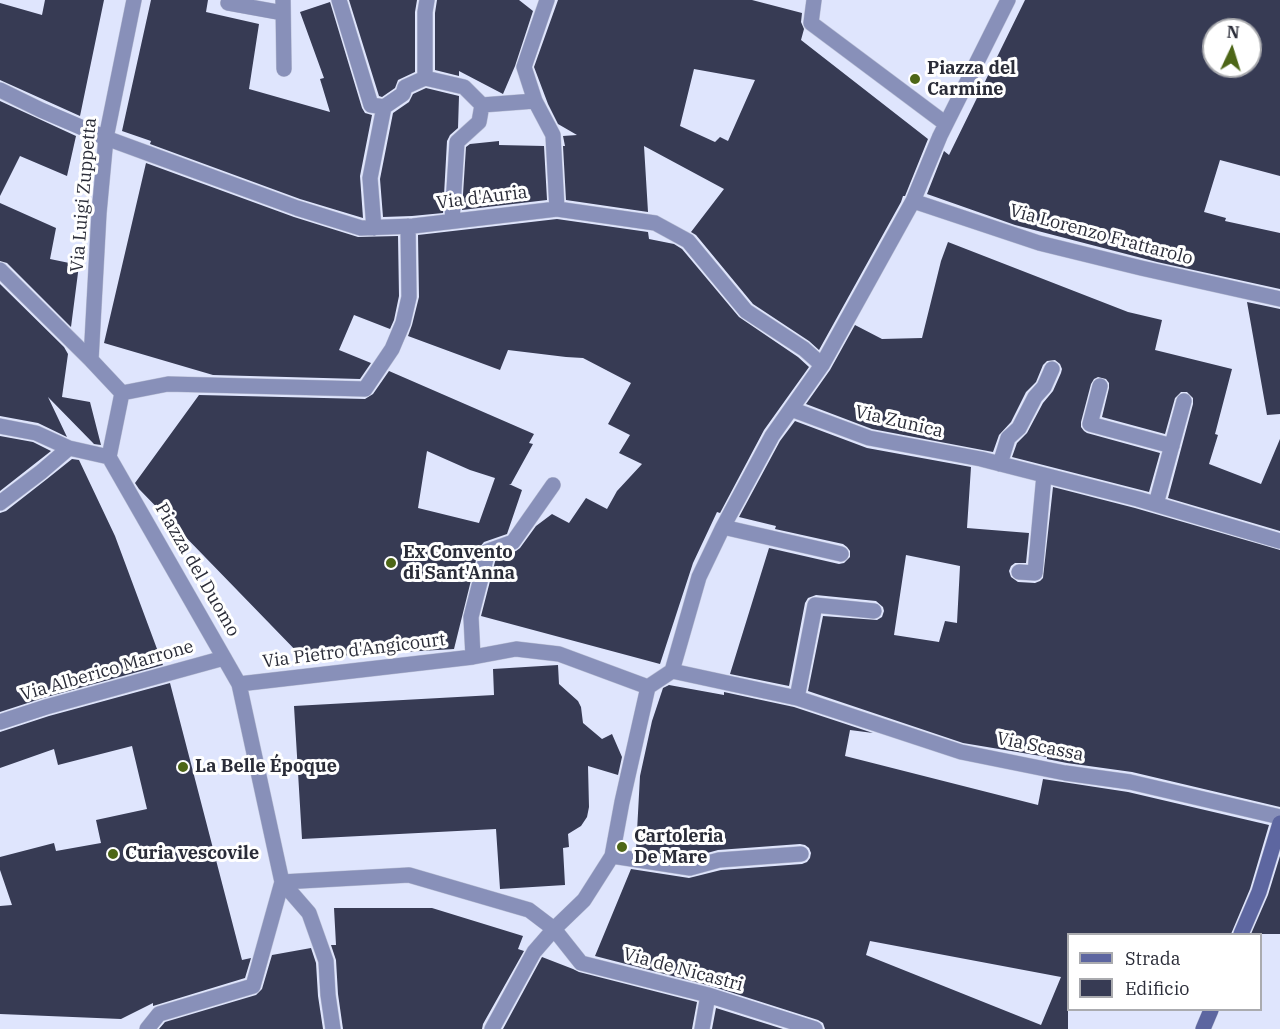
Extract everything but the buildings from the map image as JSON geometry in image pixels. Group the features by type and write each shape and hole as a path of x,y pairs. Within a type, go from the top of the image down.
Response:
{"street":[{"name":"Via Luigi Zuppetta","path":"91,360 99,213 106,138 134,0"},
{"path":"229,0 228,3 283,7 284,69"},
{"path":"339,0 371,105 384,107 404,94 405,87 425,78 465,87 482,105"},
{"path":"425,78 424,12 427,0"},
{"path":"547,0 524,67 535,101 553,135 557,209"},
{"path":"814,0 811,23 946,124"},
{"path":"492,1029 534,952 584,900 612,856 648,687 672,671 699,577 723,527 772,436 822,365 914,201 946,124 1008,0"},
{"name":"Via d'Auria","path":"0,90 106,138 297,208 361,228 408,226 557,209 655,223 688,241 746,310 804,349 822,365"},
{"path":"482,105 535,101"},
{"path":"452,221 456,142 479,122 482,105"},
{"path":"374,228 370,178 384,107"},
{"name":"Via Lorenzo Frattarolo","path":"914,201 1039,243 1280,299"},
{"path":"122,393 168,384 364,389 392,349 403,323 409,297 408,226"},
{"path":"0,270 122,393"},
{"path":"1000,464 1008,438 1019,428 1035,397 1044,387 1052,369"},
{"path":"1100,386 1090,424 1172,446"},
{"path":"0,426 36,433 69,448 110,457 122,393"},
{"path":"1156,504 1184,401"},
{"name":"Via Zunica","path":"791,409 869,438 981,459 1156,504 1280,541"},
{"path":"0,503 69,448"},
{"name":"Piazza del Duomo","path":"110,457 239,684 282,882"},
{"path":"1019,572 1035,573 1044,475"},
{"name":"Via Pietro d'Angicourt","path":"473,657 471,617 488,551 513,542 553,485"},
{"path":"723,527 841,554"},
{"path":"797,698 815,605 874,611"},
{"name":"Via Pietro d'Angicourt","path":"239,684 473,657 516,649 559,654 648,687"},
{"name":"Via Alberico Marrone","path":"0,722 224,658"},
{"name":"Via Scassa","path":"672,671 797,698 961,752 1065,773 1130,782 1280,817"},
{"path":"1241,933 1259,892 1280,823"},
{"path":"612,856 690,868 719,860 801,854"},
{"name":"Via de Nicastri","path":"282,882 409,875 529,910 554,929 581,963 708,995 815,1029"},
{"path":"147,1029 159,1014 253,986 282,882"},
{"path":"282,882 309,913 313,923 326,961 333,1029"},
{"path":"702,1029 708,995"},
{"path":"1203,1029 1211,1011"}],"place":[{"name":"Piazza del Carmine","path":"915,79"},
{"name":"Ex Convento di Sant'Anna","path":"391,563"},
{"name":"La Belle Époque","path":"183,767"},
{"name":"Cartoleria De Mare","path":"622,847"},
{"name":"Curia vescovile","path":"113,854"}]}
